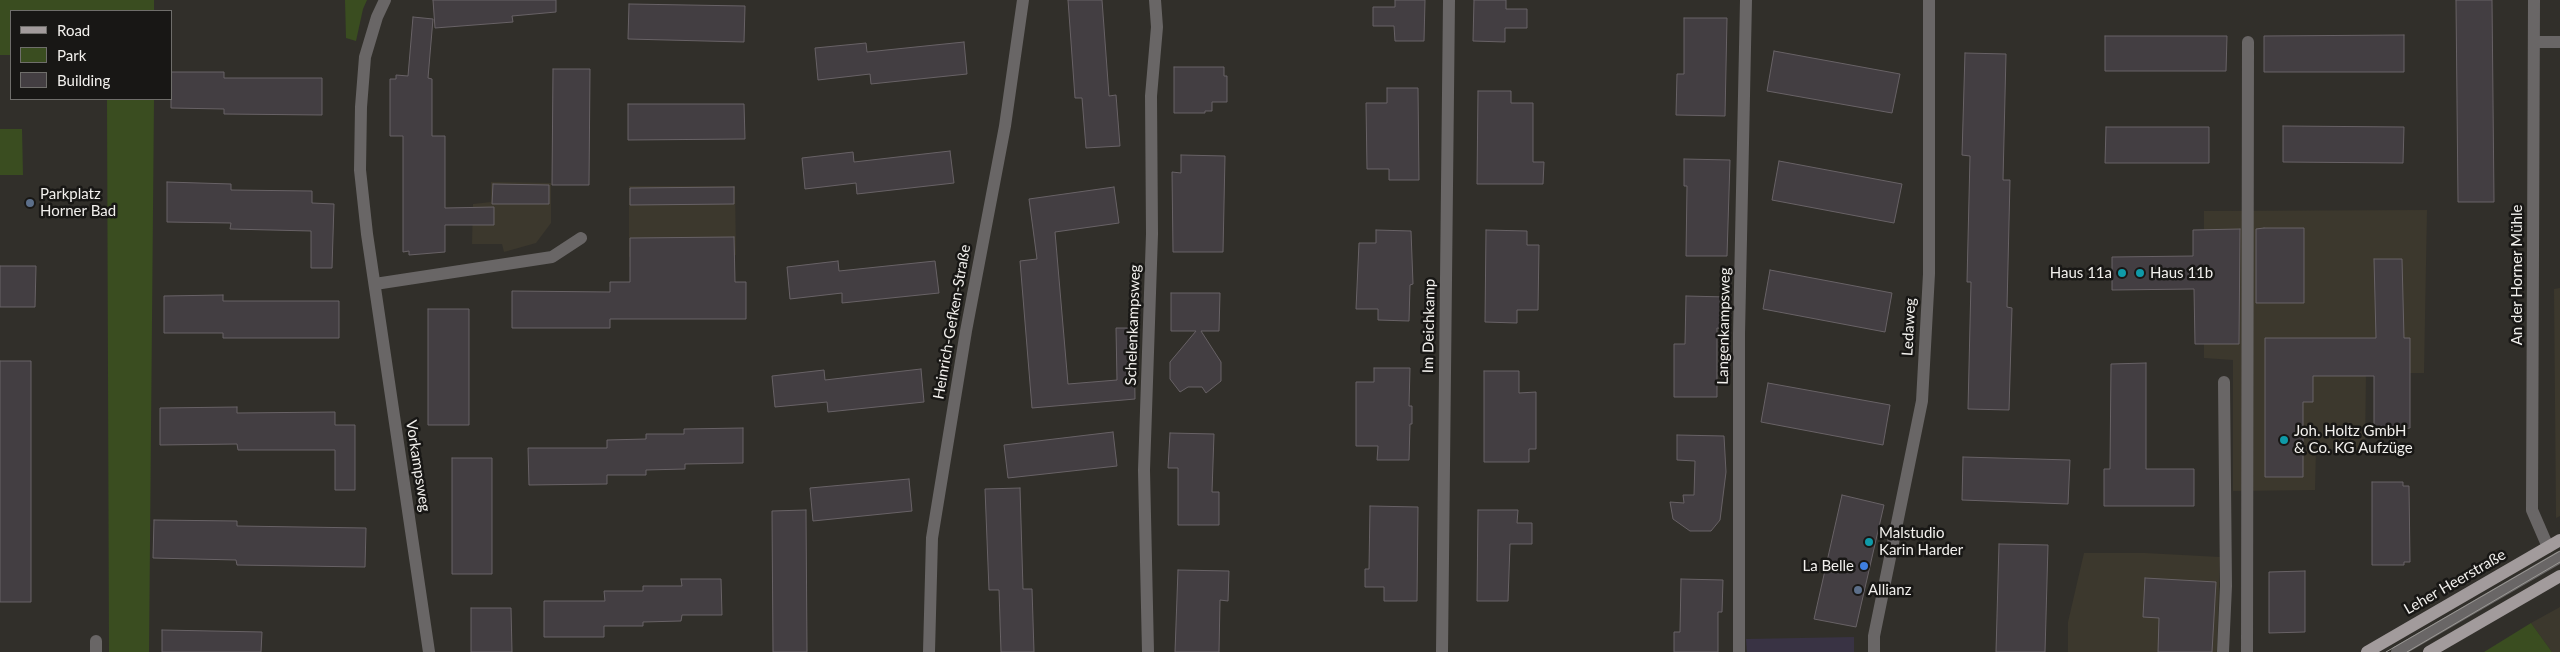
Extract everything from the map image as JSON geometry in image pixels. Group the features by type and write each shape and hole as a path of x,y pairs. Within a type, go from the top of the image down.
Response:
{"main road":[{"name":"Leher Heerstraße","path":"2367,652 2560,540"},
{"path":"2429,652 2560,576"}],"street":[{"name":"Vorkampsweg","path":"385,0 377,17 365,57 361,107 360,170 429,652"},
{"name":"Heinrich-Gefken-Straße","path":"929,652 932,538 966,331 1004,132 1023,0"},
{"name":"Schelenkampsweg","path":"1148,652 1144,470 1152,234 1152,96 1156,27 1155,0"},
{"name":"Im Deichkamp","path":"1442,652 1449,0"},
{"name":"Langenkampsweg","path":"1739,652 1739,344 1746,0"},
{"name":"Ledaweg","path":"1874,652 1874,636 1922,400 1929,274 1929,0"},
{"name":"An der Horner Mühle","path":"2534,0 2532,510 2548,547"},
{"path":"2247,652 2248,42"},
{"path":"2534,42 2560,42"},
{"path":"375,284 552,257 581,238"},
{"path":"2223,652 2226,586 2224,382"},
{"path":"2397,652 2560,557"}],"shaded area":[{"path":"491,182 551,183 551,223 536,243 504,252 502,244 472,244 473,204 491,202"},
{"path":"629,186 735,186 736,255 629,257"},
{"path":"2427,210 2424,373 2366,373 2365,450 2316,449 2315,490 2233,491 2233,360 2204,358 2204,211"},
{"path":"2560,288 2560,516 2556,518 2554,289"},
{"path":"2084,553 2145,553 2220,557 2217,652 2068,652 2068,622"},
{"path":"2560,607 2560,652 2552,652 2531,623"},
{"path":"1854,637 1854,652 1747,652 1746,639"}],"green space":[{"path":"0,0 154,0 154,10 10,10 10,55 0,55"},
{"path":"345,0 367,0 363,9 356,41 346,38"},
{"path":"107,100 154,100 149,652 109,652"},
{"path":"0,129 22,129 23,175 0,175"},
{"path":"2531,623 2552,652 2484,652"}],"building":[{"path":"433,0 556,0 556,12 512,16 513,22 435,28"},
{"path":"1068,0 1102,0 1109,96 1116,95 1120,146 1086,148 1082,98 1075,98"},
{"path":"1395,0 1425,0 1424,41 1395,41 1394,26 1373,26 1373,7 1395,7"},
{"path":"1474,0 1506,0 1506,9 1527,9 1527,28 1505,28 1505,42 1473,41"},
{"path":"2456,0 2492,0 2494,202 2458,202"},
{"path":"629,4 745,6 744,42 628,39"},
{"path":"413,17 433,19 428,78 432,79 432,136 445,136 445,208 494,207 494,225 445,225 445,252 409,255 409,251 403,252 403,136 390,136 390,79 396,79 396,75 408,76"},
{"path":"1684,18 1727,18 1725,116 1676,115 1677,74 1684,74"},
{"path":"2404,35 2404,72 2264,72 2264,36"},
{"path":"2105,36 2227,36 2226,71 2105,71"},
{"path":"964,42 967,74 871,84 870,74 818,80 815,48 866,43 867,52"},
{"path":"1774,51 1900,74 1892,113 1767,91"},
{"path":"1965,53 2006,54 2003,180 2010,180 2007,307 2012,308 2009,410 1968,409 1971,282 1967,282 1970,156 1962,155"},
{"path":"1174,67 1224,67 1224,76 1227,76 1227,102 1212,102 1212,111 1205,111 1205,113 1174,113"},
{"path":"553,69 590,69 589,185 552,185"},
{"path":"172,72 224,72 224,78 322,78 322,115 224,114 224,109 171,108"},
{"path":"1387,88 1418,88 1419,180 1389,180 1389,169 1367,169 1366,103 1387,103"},
{"path":"1478,91 1511,91 1511,103 1533,103 1533,162 1544,162 1543,184 1477,184"},
{"path":"628,104 744,104 745,139 628,140"},
{"path":"2283,126 2404,127 2403,163 2283,162"},
{"path":"2106,127 2209,127 2209,163 2105,163"},
{"path":"950,151 954,183 857,194 856,183 805,189 802,158 853,152 854,162"},
{"path":"1181,155 1225,156 1223,252 1173,252 1172,172 1181,173"},
{"path":"1684,159 1730,160 1727,256 1686,256 1687,186 1684,186"},
{"path":"1779,161 1902,184 1894,223 1772,200"},
{"path":"167,182 231,184 231,190 312,191 312,203 334,204 332,268 311,268 311,231 230,229 231,223 167,222"},
{"path":"493,184 549,185 549,204 492,204"},
{"path":"734,187 734,204 630,205 630,188"},
{"path":"1114,187 1119,223 1055,232 1068,384 1117,380 1116,328 1134,328 1135,399 1032,408 1020,261 1037,259 1029,199"},
{"path":"2304,228 2304,303 2256,303 2256,229"},
{"path":"2240,229 2239,344 2195,344 2194,289 2112,290 2112,257 2193,256 2193,230"},
{"path":"1376,230 1411,231 1413,284 1410,285 1409,321 1378,320 1378,309 1356,309 1359,243 1376,243"},
{"path":"1486,230 1527,231 1527,245 1539,245 1538,310 1517,310 1517,323 1485,322"},
{"path":"734,237 735,282 746,282 746,319 610,319 610,328 512,328 512,291 610,292 610,282 630,282 630,238"},
{"name":"Joh. Holtz GmbH & Co. KG Aufzüge","path":"2374,259 2402,259 2404,338 2410,338 2410,428 2403,431 2374,431 2374,376 2313,376 2313,402 2303,402 2303,477 2265,477 2265,338 2376,338"},
{"path":"838,261 839,271 935,261 939,293 842,303 842,293 790,299 787,267"},
{"path":"0,266 36,266 35,307 0,307"},
{"path":"1770,270 1892,293 1885,332 1763,309"},
{"path":"1171,293 1220,293 1219,331 1201,331 1221,362 1221,381 1206,393 1202,387 1188,387 1180,392 1170,379 1170,362 1196,331 1171,331"},
{"path":"223,295 223,301 339,301 339,338 223,338 223,333 164,333 164,296"},
{"path":"1686,296 1727,297 1726,329 1717,328 1717,397 1674,397 1674,344 1685,344"},
{"path":"428,309 469,309 469,425 428,425"},
{"path":"0,361 31,361 31,602 0,602"},
{"path":"2146,363 2146,469 2194,469 2194,506 2104,506 2104,469 2110,469 2111,364"},
{"path":"1374,368 1410,368 1409,406 1412,406 1412,424 1410,424 1409,460 1377,460 1378,446 1356,446 1356,382 1374,382"},
{"path":"921,369 924,402 828,412 827,402 775,407 772,376 824,370 825,380"},
{"path":"1484,371 1519,371 1519,393 1536,392 1536,449 1529,449 1529,462 1484,462"},
{"path":"1768,383 1890,405 1883,445 1761,422"},
{"path":"237,407 237,413 335,412 335,425 355,425 355,490 335,490 335,450 238,450 237,444 160,445 160,408"},
{"path":"743,428 743,463 685,464 685,469 646,470 646,475 607,475 607,484 529,485 528,448 607,448 607,440 646,439 646,434 684,434 684,429"},
{"path":"1113,432 1117,466 1008,478 1004,445"},
{"path":"1170,433 1214,434 1212,492 1219,492 1219,525 1178,525 1178,468 1168,468"},
{"path":"1677,435 1724,436 1726,472 1720,520 1711,531 1690,531 1673,519 1670,502 1684,503 1683,495 1694,495 1695,461 1677,460"},
{"path":"1963,457 2070,460 2068,504 1962,500"},
{"path":"452,458 492,458 492,574 452,574"},
{"path":"909,479 912,511 813,521 810,488"},
{"path":"2372,482 2403,482 2403,486 2409,486 2410,562 2404,562 2404,565 2372,565"},
{"path":"1020,488 1023,589 1032,589 1034,652 1001,652 999,590 989,590 985,489"},
{"path":"1842,495 1884,505 1856,627 1814,619"},
{"path":"1370,506 1418,507 1417,601 1384,601 1384,587 1365,587 1365,569 1369,569"},
{"path":"806,510 807,652 773,652 772,511"},
{"path":"1478,510 1518,510 1517,523 1532,523 1532,544 1510,544 1508,601 1477,601"},
{"path":"154,520 237,521 237,526 366,528 365,567 237,565 236,560 153,558"},
{"path":"1999,544 2048,545 2045,652 1996,652"},
{"path":"1178,570 1229,571 1228,601 1220,600 1219,652 1175,652"},
{"path":"2305,571 2305,632 2269,633 2269,572"},
{"path":"2145,578 2216,582 2212,652 2158,652 2159,618 2143,617"},
{"path":"681,579 721,579 722,615 682,615 681,621 643,622 643,626 604,626 604,637 544,637 544,601 605,601 604,591 643,591 643,586 682,586"},
{"path":"1681,579 1723,580 1722,612 1718,612 1718,652 1674,652 1674,632 1680,632"},
{"path":"471,608 511,608 512,652 471,652"},
{"path":"162,630 262,632 261,652 162,652"}],"tram line":[{"path":"2386,652 2560,551"},
{"path":"2407,652 2560,562"}],"place":[{"name":"Parkplatz Horner Bad","path":"30,203"},
{"name":"Haus 11a","path":"2122,273"},
{"name":"Haus 11b","path":"2140,273"},
{"name":"Joh. Holtz GmbH & Co. KG Aufzüge","path":"2284,440"},
{"name":"Malstudio Karin Harder","path":"1869,542"},
{"name":"La Belle","path":"1864,566"},
{"name":"Allianz","path":"1858,590"}]}
